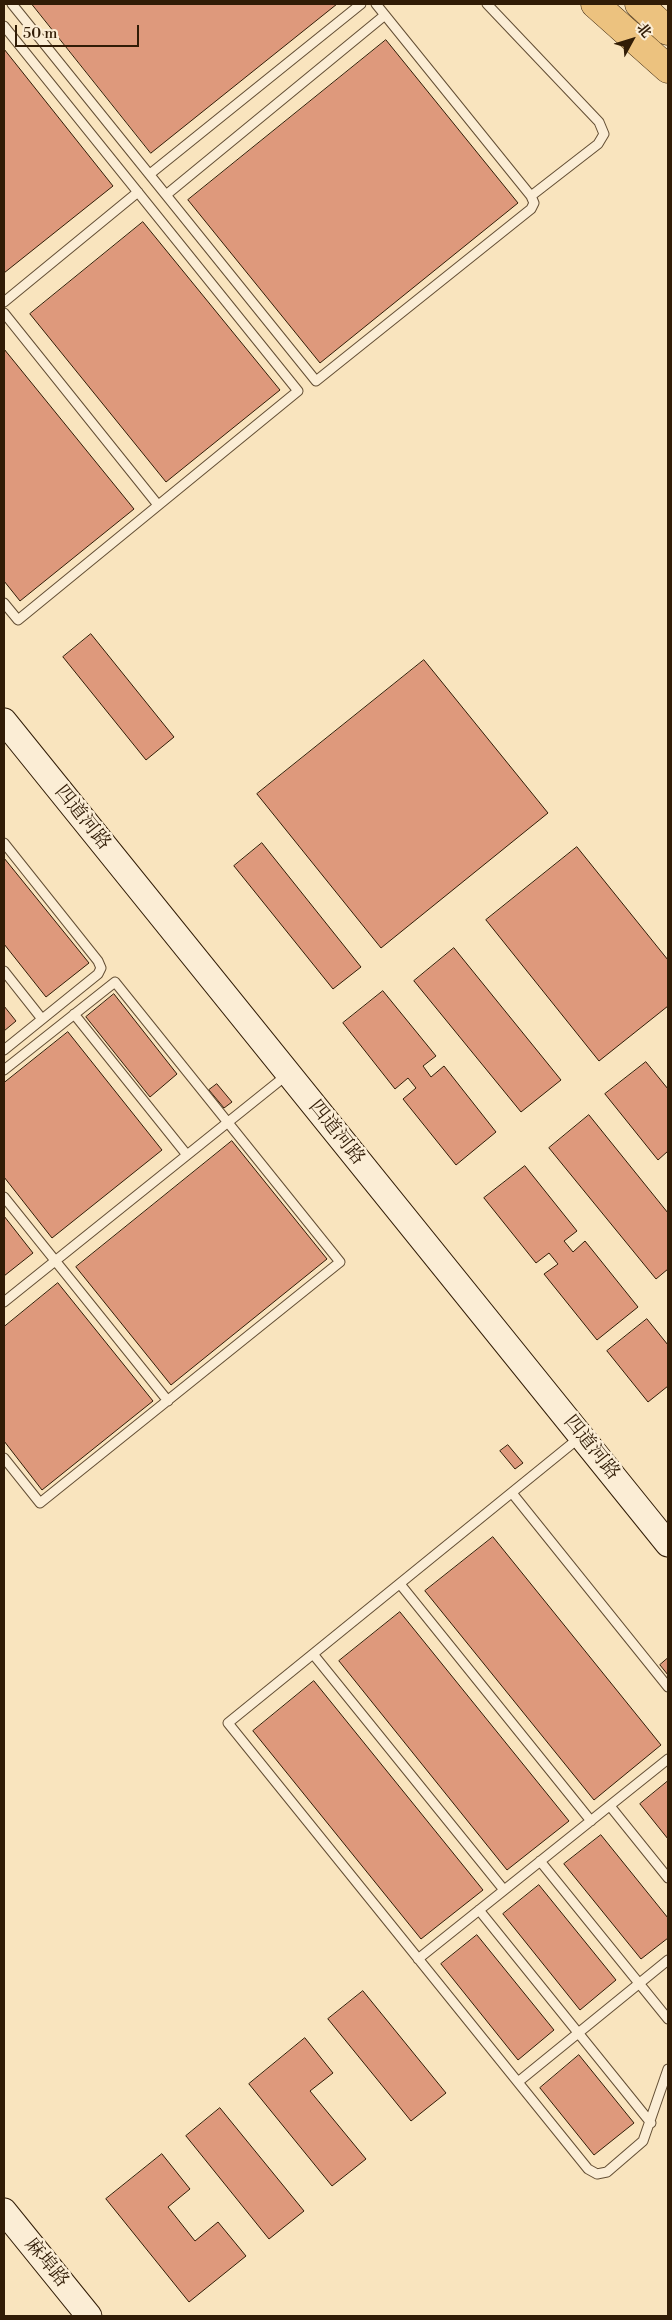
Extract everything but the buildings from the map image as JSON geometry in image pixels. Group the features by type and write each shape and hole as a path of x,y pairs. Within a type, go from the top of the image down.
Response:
{"main road":[{"path":"595,4 668,69"},
{"path":"645,6 668,31"}],"street":[{"name":"四道河路","path":"9,731 668,1544"},
{"name":"麻埠路","path":"4,2211 89,2316"}],"lane":[{"path":"12,4 316,381 531,209 534,203 531,196 385,16 379,5"},
{"path":"150,174 361,4"},
{"path":"487,4 599,122 604,134 598,144 531,196"},
{"path":"166,195 385,16"},
{"path":"4,26 298,391 18,620 4,603"},
{"path":"4,302 138,192"},
{"path":"4,313 158,505"},
{"path":"4,843 102,968 98,974 4,1050"},
{"path":"4,971 42,1019"},
{"path":"4,1070 115,982 340,1262 40,1504 4,1458"},
{"path":"74,1014 187,1155"},
{"path":"4,1302 288,1074"},
{"path":"4,1197 168,1401"},
{"path":"582,1436 228,1723 588,2169 597,2174 607,2172 643,2141 651,2123 668,2069"},
{"path":"512,1493 668,1687"},
{"path":"400,1584 591,1821"},
{"path":"313,1654 504,1890"},
{"path":"418,1959 668,1759"},
{"path":"610,1806 668,1878"},
{"path":"540,1861 668,2019"},
{"path":"479,1910 651,2123"},
{"path":"518,2082 668,1960"}]}
